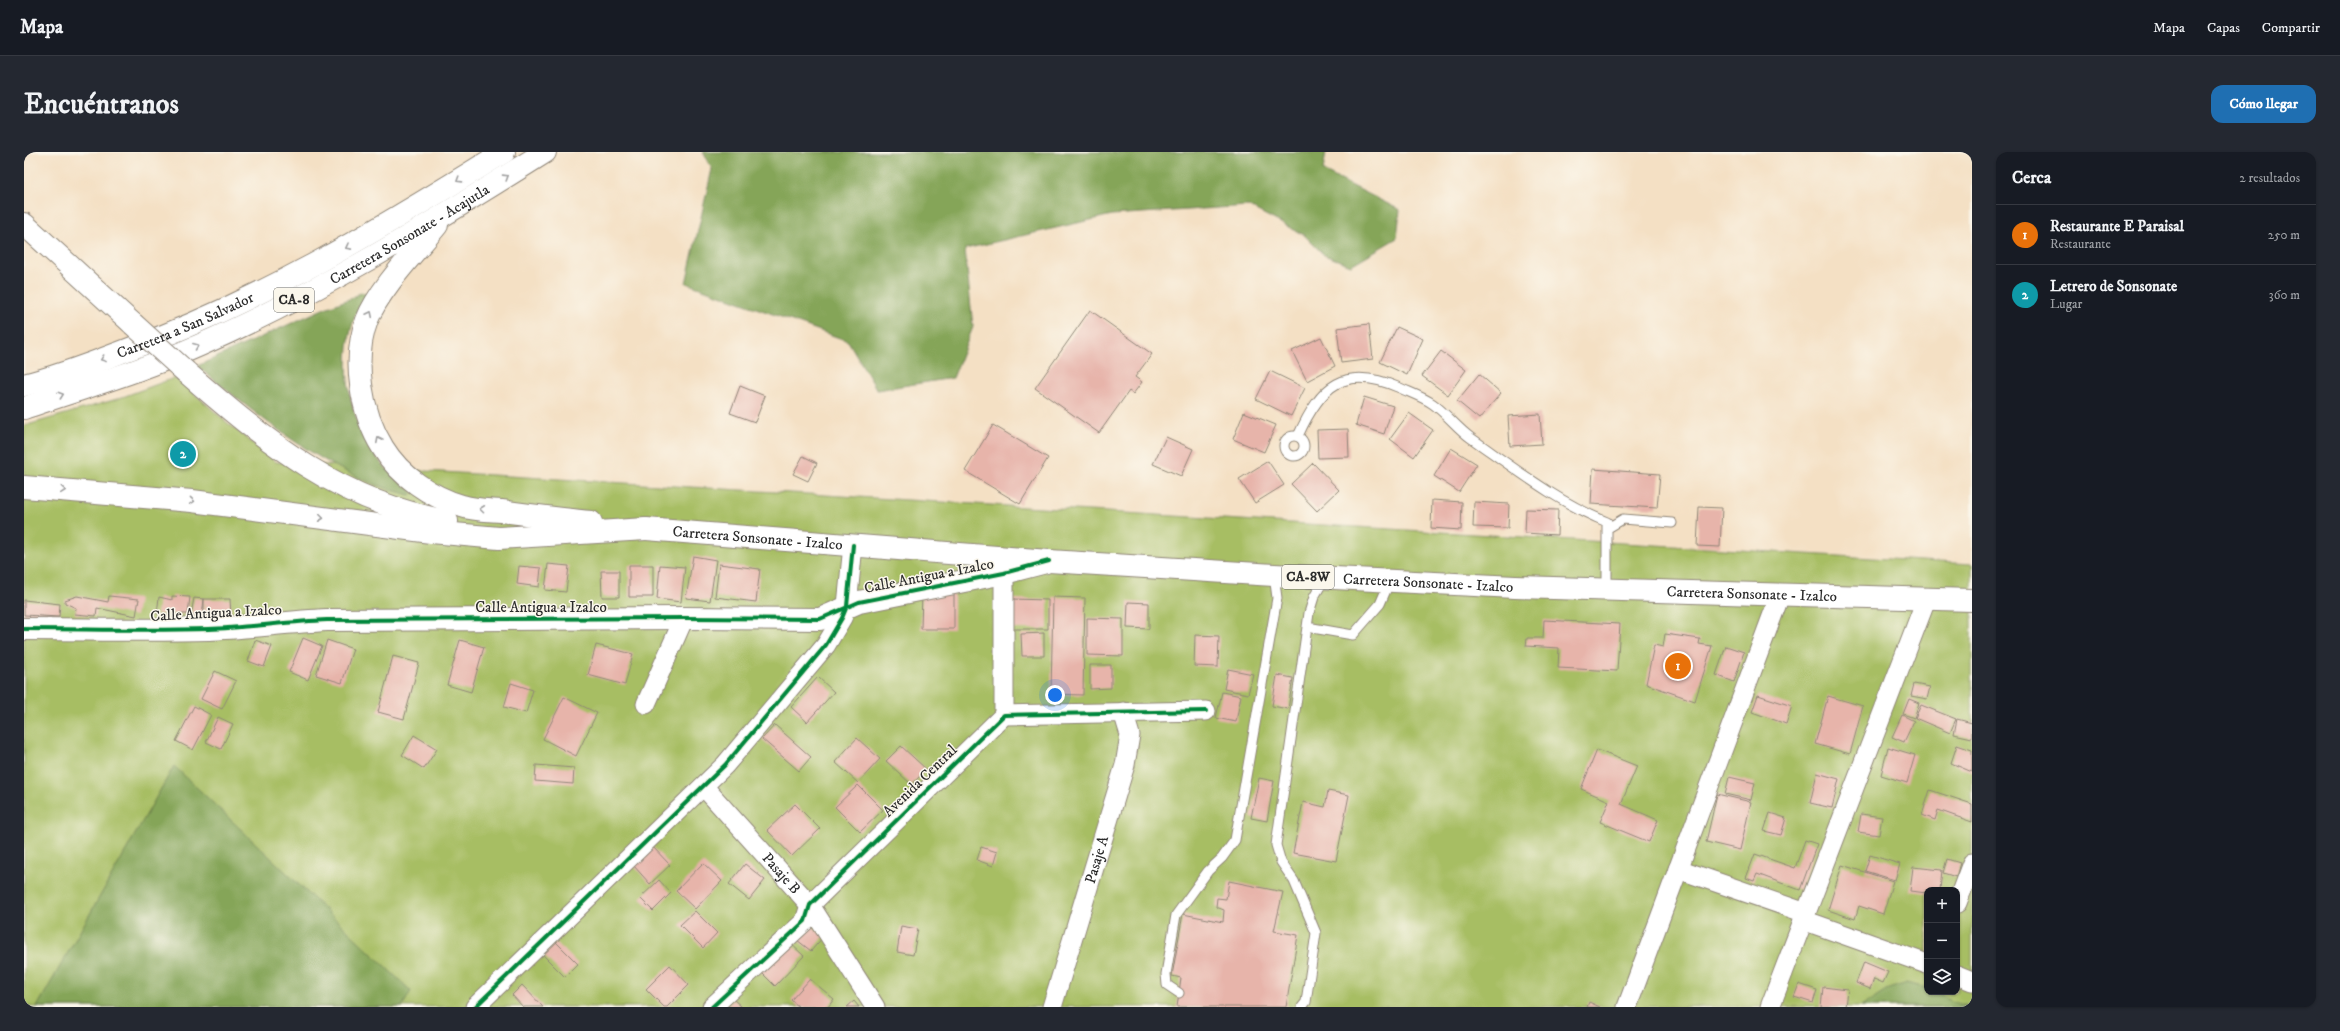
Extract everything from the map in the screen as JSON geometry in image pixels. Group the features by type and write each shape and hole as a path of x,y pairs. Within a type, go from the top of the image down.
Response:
{"main road":[{"name":"Carretera a San Salvador","path":"24,385 88,365 173,334 270,288 385,226 504,152"},
{"name":"Carretera Sonsonate - Acajutla","path":"24,408 200,346 293,301 443,216 545,152"},
{"path":"443,216 382,293 367,319 362,339 361,384 368,412 383,448 395,463 420,486 463,506 646,529"},
{"path":"24,224 186,372 258,433 290,456 335,483 403,511 456,523 646,529"},
{"path":"24,487 192,501 431,532 500,538 646,529"},
{"name":"Carretera Sonsonate - Izalco","path":"646,529 1049,561 1325,578 1607,590 1926,600 1972,600"},
{"name":"Calle Antigua a Izalco","path":"24,629 207,629 241,627 275,622 327,620 684,618 820,619 831,616 847,606 859,602 1004,573 1049,561"}],"street":[{"path":"475,1007 704,787 725,765 826,645 842,618 847,606 853,545"},
{"path":"1004,573 1004,715 1206,711"},
{"path":"1627,1007 1780,595"},
{"path":"1770,1007 1926,600"},
{"path":"646,704 684,618"},
{"name":"Pasaje A","path":"1052,1007 1125,765 1130,735 1123,712"},
{"name":"Avenida Central","path":"712,1007 805,921 810,905 1004,715"},
{"name":"Pasaje B","path":"704,787 810,905 875,1007"},
{"path":"1960,895 1972,863"},
{"path":"1678,869 1924,963"},
{"path":"1960,976 1972,981"}],"lane":[{"path":"1298,436 1319,397 1339,382 1361,376 1384,381 1432,403 1466,434 1488,450 1588,515 1608,522 1607,590"},
{"path":"1608,528 1623,518 1672,523"},
{"path":"1179,993 1167,985 1166,974 1176,915 1208,871 1222,858 1235,840 1277,598 1274,575"},
{"path":"1302,1007 1306,1002 1316,933 1294,881 1281,862 1276,845 1308,627 1314,597 1325,578"},
{"path":"1308,627 1353,635 1380,604 1390,581"}],"green space":[{"path":"703,152 1326,152 1323,171 1400,210 1397,238 1351,265 1324,255 1304,235 1248,206 1112,215 965,249 973,327 953,378 877,390 848,341 686,283 712,169"},
{"path":"361,292 366,294 354,319 347,355 347,374 354,411 360,428 379,460 386,469 412,492 410,495 380,486 351,474 323,459 270,424 197,366 325,308 352,298"},
{"path":"174,378 185,385 224,420 276,462 1972,564 1972,1007 24,1007 24,426 117,399"},
{"path":"174,766 411,991 402,1007 37,1007"},
{"path":"1906,983 1924,987 1924,995 1942,995 1953,1002 1972,1007 1861,1007 1887,990"}],"building":[{"path":"1090,310 1152,354 1135,377 1142,382 1133,394 1129,391 1099,433 1035,388"},
{"path":"1369,324 1373,359 1341,363 1337,328"},
{"path":"1397,327 1423,339 1407,375 1380,362"},
{"path":"1321,337 1335,366 1307,381 1292,351"},
{"path":"1441,351 1466,370 1448,395 1422,376"},
{"path":"1270,371 1305,388 1291,416 1256,399"},
{"path":"1479,374 1501,393 1479,419 1457,401"},
{"path":"740,386 765,396 755,422 730,413"},
{"path":"1364,397 1393,406 1384,434 1356,425"},
{"path":"1244,412 1276,425 1264,452 1233,439"},
{"path":"1409,413 1433,430 1414,457 1390,439"},
{"path":"1540,414 1542,444 1510,446 1508,416"},
{"path":"993,425 1048,458 1020,504 965,471"},
{"path":"1348,429 1349,457 1318,458 1317,430"},
{"path":"1166,437 1193,449 1181,476 1153,464"},
{"path":"1451,448 1477,464 1459,492 1434,476"},
{"path":"803,456 817,463 808,481 793,474"},
{"path":"1268,461 1284,485 1255,503 1239,479"},
{"path":"1313,463 1339,490 1317,511 1291,484"},
{"path":"1593,469 1660,474 1657,508 1591,504"},
{"path":"1432,500 1462,502 1461,530 1431,528"},
{"path":"1474,502 1509,504 1508,528 1473,527"},
{"path":"1699,507 1722,508 1720,547 1697,546"},
{"path":"1526,509 1558,510 1557,535 1525,533"},
{"path":"693,556 716,560 710,601 686,598"},
{"path":"548,564 569,566 566,592 545,590"},
{"path":"719,564 760,569 756,602 715,597"},
{"path":"629,565 653,565 653,597 629,597"},
{"path":"660,565 685,567 681,602 657,599"},
{"path":"519,566 541,568 539,587 517,584"},
{"path":"601,571 619,571 619,597 602,597"},
{"path":"922,592 954,592 954,629 921,629"},
{"path":"77,596 108,602 109,596 139,599 136,616 97,608 96,616 75,614 76,608 65,603 65,600"},
{"path":"172,596 190,597 188,614 157,614 159,597 172,600"},
{"path":"1053,597 1085,598 1083,695 1051,694"},
{"path":"194,598 204,599 202,616 191,615"},
{"path":"204,599 230,599 231,615 204,615"},
{"path":"1012,599 1048,600 1048,629 1012,629"},
{"path":"24,600 60,604 59,617 24,615"},
{"path":"1128,602 1149,603 1149,629 1127,628"},
{"path":"1087,618 1123,619 1123,656 1087,655"},
{"path":"1544,620 1620,624 1617,671 1558,668 1559,648 1526,646 1527,638 1543,638"},
{"path":"1044,633 1044,656 1022,656 1021,634"},
{"path":"1665,634 1700,639 1699,644 1712,646 1695,701 1646,684 1654,645 1663,647"},
{"path":"1195,635 1219,636 1218,667 1194,666"},
{"path":"303,638 322,646 308,680 289,672"},
{"path":"255,640 272,646 264,667 248,661"},
{"path":"327,640 353,649 342,683 316,675"},
{"path":"460,640 484,647 471,692 447,685"},
{"path":"596,645 633,654 625,685 588,675"},
{"path":"1726,646 1744,652 1734,682 1716,675"},
{"path":"393,656 419,663 404,719 378,712"},
{"path":"1090,665 1111,665 1111,688 1090,689"},
{"path":"1228,669 1253,674 1248,694 1224,689"},
{"path":"215,671 236,681 222,709 201,699"},
{"path":"1277,675 1293,678 1288,709 1272,706"},
{"path":"818,677 834,692 807,722 791,707"},
{"path":"511,683 533,690 526,713 504,707"},
{"path":"1914,684 1930,687 1927,699 1911,696"},
{"path":"1222,692 1241,696 1236,722 1216,718"},
{"path":"1758,695 1792,706 1786,724 1752,712"},
{"path":"1828,696 1863,706 1850,754 1815,744"},
{"path":"564,697 597,713 576,756 543,739"},
{"path":"1909,699 1919,703 1914,718 1903,714"},
{"path":"1921,705 1956,719 1950,733 1915,718"},
{"path":"194,706 211,715 193,750 176,741"},
{"path":"1902,715 1914,721 1904,742 1892,737"},
{"path":"218,717 233,724 221,749 206,742"},
{"path":"1957,719 1972,723 1972,738 1954,734"},
{"path":"775,725 811,757 799,771 762,739"},
{"path":"414,735 437,749 424,769 402,755"},
{"path":"857,738 880,759 858,783 835,762"},
{"path":"1957,745 1972,750 1972,772 1951,763"},
{"path":"901,746 926,769 912,785 886,761"},
{"path":"1888,747 1915,755 1907,783 1881,775"},
{"path":"1597,750 1637,766 1621,804 1658,820 1649,842 1600,822 1609,801 1581,789"},
{"path":"536,765 574,768 573,784 535,781"},
{"path":"1817,773 1839,779 1832,808 1810,803"},
{"path":"1729,777 1755,783 1751,800 1725,794"},
{"path":"1259,778 1274,781 1267,821 1251,818"},
{"path":"858,785 883,810 860,832 835,807"},
{"path":"1930,790 1972,804 1972,822 1938,810 1935,820 1922,815"},
{"path":"1328,791 1349,795 1336,861 1293,853 1303,802 1325,807"},
{"path":"1717,794 1751,802 1740,850 1706,842"},
{"path":"795,804 820,829 792,856 767,830"},
{"path":"1770,813 1786,818 1781,835 1764,831"},
{"path":"1861,814 1882,817 1879,835 1858,832"},
{"path":"1805,840 1817,844 1800,890 1757,874 1754,881 1746,878 1755,854 1795,868"},
{"path":"652,846 670,865 650,884 633,865"},
{"path":"981,847 997,852 993,866 977,860"},
{"path":"1870,855 1900,864 1895,880 1865,871"},
{"path":"1947,859 1960,863 1956,877 1943,873"},
{"path":"703,863 722,881 695,909 676,891"},
{"path":"745,864 765,880 749,900 729,884"},
{"path":"1842,865 1893,881 1883,914 1859,906 1855,919 1828,910"},
{"path":"1913,867 1942,870 1940,887 1924,887 1924,893 1910,891"},
{"path":"659,880 671,893 653,911 640,898"},
{"path":"1229,881 1283,892 1274,931 1298,935 1286,1007 1177,1007 1181,978 1172,976 1183,914 1223,922 1224,910 1216,907 1217,898 1226,899"},
{"path":"695,911 717,933 703,948 680,925"},
{"path":"810,925 824,936 811,951 797,940"},
{"path":"901,926 918,929 913,955 897,952"},
{"path":"788,941 804,956 775,986 760,971"},
{"path":"556,942 578,964 565,977 543,955"},
{"path":"1864,962 1888,972 1883,983 1874,979 1870,989 1856,983"},
{"path":"670,965 689,985 667,1007 664,1007 646,989"},
{"path":"810,979 834,999 828,1007 799,1007 791,1000"},
{"path":"1799,984 1817,990 1813,1003 1794,997"},
{"path":"522,985 543,1007 523,1007 512,995"},
{"path":"1823,987 1848,990 1846,1007 1821,1007"},
{"path":"733,999 742,1007 726,1007"},
{"path":"854,1001 859,1007 847,1007"},
{"path":"1589,1002 1600,1007 1587,1007"}],"cycle path":[{"path":"475,1007 725,765 826,645 842,618 847,606 853,545"},
{"path":"24,629 209,629 327,620 684,618 820,619 859,602 1004,573 1049,561"},
{"path":"712,1007 805,921 810,905 1004,715 1206,711"}],"place":[{"name":"Letrero de Sonsonate","path":"183,454"},
{"name":"Restaurante E Paraisal","path":"1678,666"}]}
